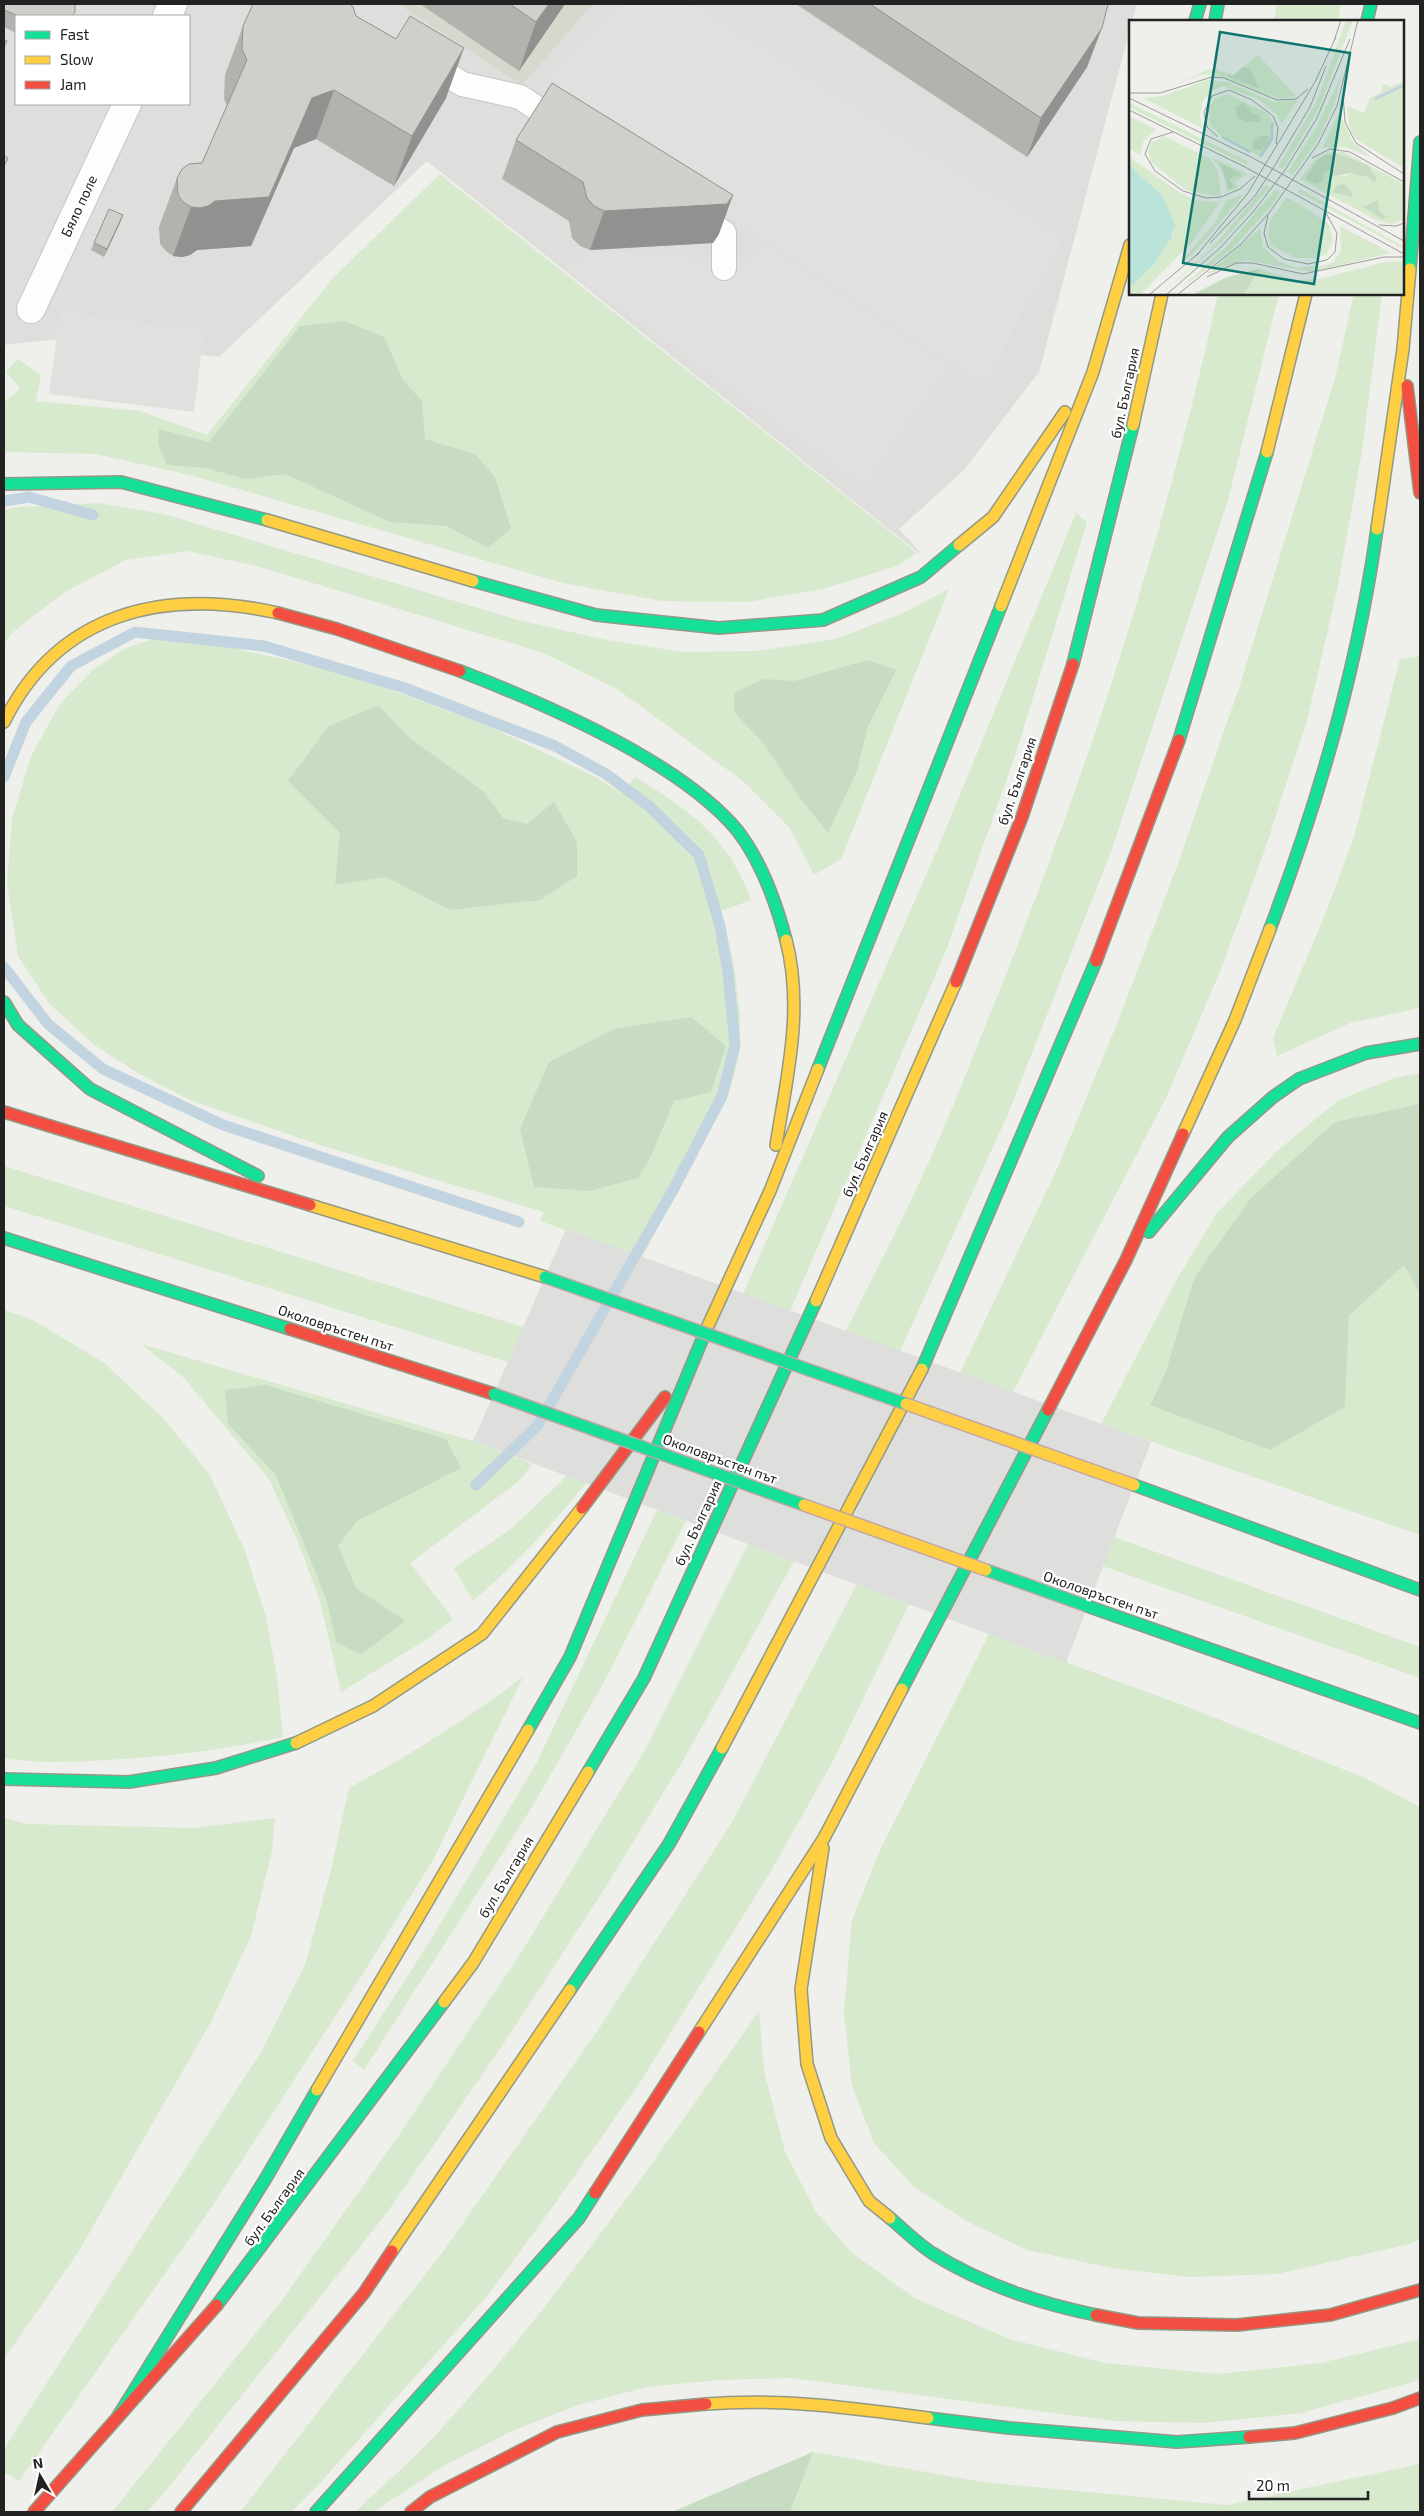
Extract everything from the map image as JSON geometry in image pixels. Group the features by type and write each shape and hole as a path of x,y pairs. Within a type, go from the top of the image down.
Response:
{"main road":[{"path":"1195,20 1200,4"},
{"path":"1215,20 1218,4"},
{"path":"1367,20 1371,4"},
{"path":"316,2512 579,2218 824,1838 1126,1260 1236,1020 1298,854 1331,748 1369,587 1403,349 1420,142"},
{"path":"117,2418 262,2186 570,1657 698,1348 770,1191 1093,372 1129,248"},
{"name":"бул. България","path":"34,2512 229,2291 472,1963 644,1678 810,1318 974,942 1022,817 1080,641 1124,468 1162,295"},
{"path":"181,2512 364,2293 669,1844 751,1696 927,1360 1085,992 1176,750 1260,482 1306,295"},
{"path":"1403,349 1420,493"},
{"path":"4,484 121,482 298,528 457,577 596,615 719,628 822,620 920,577 993,517 1093,372"},
{"path":"4,722 24,687 51,659 78,634 114,616 163,605 192,603 246,606 310,619 451,666 564,714 666,771 704,800 737,832 763,874 779,913 789,954 796,1010 770,1191"},
{"path":"4,1002 18,1025 90,1089 317,1207"},
{"path":"1126,1260 1228,1137 1273,1097 1299,1079 1366,1053 1420,1044"},
{"path":"4,1112 545,1277 1134,1485 1420,1590"},
{"name":"Околовръстен път","path":"4,1238 494,1394 1420,1723"},
{"path":"4,1779 17,1782 129,1782 216,1768 288,1746 373,1706 482,1634 642,1430 698,1348"},
{"path":"824,1838 801,1989 807,2064 831,2138 869,2201 931,2252 997,2288 1067,2309 1138,2323 1237,2324 1330,2315 1420,2290"},
{"path":"410,2512 430,2497 557,2432 642,2410 744,2401 830,2405 1009,2428 1177,2442 1295,2433 1393,2408 1420,2398"}],"street":[{"name":"Бяло поле","path":"31,308 127,105"}],"lane":[{"path":"412,52 462,84 520,97 577,135"},
{"path":"675,200 724,233 724,268"}],"shaded area":[{"path":"4,4 1137,4 1132,20 1129,20 1129,33 1039,372 964,470 899,529 921,553 427,161 219,357 59,339 4,345"},
{"path":"398,4 593,4 522,85"},
{"path":"621,4 692,4 1062,239 984,384 535,89"},
{"path":"764,245 948,365 864,485 567,270 587,252 602,253 616,251 749,264"},
{"path":"60,312 204,331 194,412 49,394"}],"green space":[{"path":"1277,4 1341,4 1338,20 1274,20"},
{"path":"440,174 917,553 897,566 823,589 748,602 661,601 563,583 190,475 96,454 4,452 4,403 20,389 6,371 18,359 41,375 36,401 140,411 207,435 332,279"},
{"path":"1218,295 1279,295 1228,500 1112,849 1008,1114 900,1351 846,1331 913,1196 943,1130 1001,987 1066,817 1124,645 1175,471"},
{"path":"1354,295 1382,295 1362,451 1338,585 1307,721 1264,852 1221,969 1166,1098 1013,1392 960,1373 1057,1169 1119,1019 1180,858 1240,685 1335,378"},
{"path":"345,321 384,337 403,380 422,401 425,439 475,454 495,477 511,529 488,548 447,526 390,522 285,474 245,479 206,468 167,465 158,444 159,429 209,442 300,326"},
{"path":"98,503 164,514 518,620 602,639 682,652 757,651 836,639 901,614 949,589 841,859 814,875 789,827 743,781 617,689 544,653 257,566 187,551 126,560 65,592 13,632 4,644 4,510 18,507"},
{"path":"1076,513 1087,522 1015,756 945,953 790,1311 743,1294 940,843"},
{"path":"188,638 349,674 488,726 594,776 623,794 635,777 690,814 719,843 732,860 751,900 721,911 734,965 740,1016 739,1057 728,1097 642,1257 540,1221 544,1212 317,1144 190,1100 136,1072 93,1044 49,1003 18,956 7,883 12,818 32,754 60,704 93,670 124,649 153,639"},
{"path":"1420,656 1420,1008 1350,1023 1277,1056 1273,1038 1324,917 1354,837 1400,659"},
{"path":"867,660 896,670 868,726 857,771 828,833 800,798 764,744 734,712 734,693 763,679 794,681"},
{"path":"378,705 410,738 484,792 503,818 527,824 554,802 577,842 577,876 540,900 450,910 386,877 335,885 340,833 288,781 329,726"},
{"path":"691,1017 726,1046 711,1092 674,1101 650,1158 638,1178 590,1191 534,1187 520,1129 549,1062 614,1029"},
{"path":"1420,1073 1420,1104 1335,1122 1194,1278 1166,1371 1150,1404 1270,1450 1345,1407 1349,1316 1404,1265 1420,1294 1420,1535 1101,1424 1177,1279 1217,1213 1277,1151 1339,1100 1394,1078"},
{"path":"1420,1104 1420,1294 1404,1265 1349,1316 1345,1407 1270,1450 1150,1405 1166,1371 1194,1278 1251,1198 1335,1122"},
{"path":"4,1166 523,1327 508,1362 4,1206"},
{"path":"4,1310 31,1319 103,1362 164,1419 210,1475 245,1551 266,1617 277,1677 283,1737 217,1749 128,1759 55,1762 4,1758"},
{"path":"141,1344 473,1441 532,1464 520,1480 410,1563 453,1619 432,1636 341,1692 320,1601 298,1542 269,1479 183,1377"},
{"path":"265,1385 446,1439 461,1468 357,1521 338,1546 356,1588 405,1621 361,1655 336,1642 327,1601 276,1475 228,1424 225,1390"},
{"path":"567,1476 586,1483 532,1545 473,1601 454,1568 512,1528"},
{"path":"657,1510 686,1521 603,1684 532,1807 364,2070 353,2061 430,1941 536,1764"},
{"path":"1114,1537 1420,1647 1420,1678 1103,1566"},
{"path":"748,1544 794,1561 684,1759 600,1896 504,2043 386,2214 169,2487 147,2512 112,2512 280,2303 397,2138 519,1956 644,1752"},
{"path":"857,1584 909,1604 834,1759 771,1871 642,2079 557,2201 488,2295 320,2483 291,2512 240,2512 445,2249 600,2027 731,1824"},
{"path":"989,1634 1188,1707 1365,1778 1420,1807 1420,2239 1410,2244 1277,2274 1189,2277 1112,2268 1027,2250 968,2222 913,2186 874,2143 852,2085 844,2013 852,1920 880,1850"},
{"path":"523,1677 433,1860 362,1975 211,2208 19,2481 4,2472 4,2449 261,2052 305,1965 331,1870 349,1788 438,1736"},
{"path":"4,1818 28,1824 193,1828 275,1818 272,1851 251,1936 211,2022 77,2254 4,2359"},
{"path":"759,2011 764,2071 785,2152 816,2212 852,2253 915,2298 1009,2339 1105,2363 1218,2374 1321,2363 1420,2339 1420,2380 1301,2413 1202,2423 1114,2421 792,2378 720,2380 647,2387 578,2405 512,2431 445,2465 373,2512 355,2512 432,2439 527,2329 646,2172"},
{"path":"813,2452 982,2482 1227,2505 1420,2464 1420,2512 790,2512"},
{"path":"813,2452 790,2512 672,2512"}],"pier":[{"path":"566,1229 1151,1442 1066,1663 473,1441"}],"building":[{"path":"4,4 75,4 75,12 73,15 16,15 4,10"},
{"path":"253,4 350,4 356,16 396,39 410,16 464,48 412,136 334,90 312,98 269,197 215,201 208,206 200,208 191,207 183,202 178,195 177,178 182,169 189,164 202,163 247,60 242,49 243,26"},
{"path":"510,4 549,4 536,22"},
{"path":"870,4 1108,4 1102,28 1041,118"},
{"path":"552,83 733,195 727,204 604,211 594,206 587,198 583,182 516,140"},
{"path":"4,156 8,158 4,166"},
{"path":"109,209 123,215 107,249 94,243"}],"waterway":[{"path":"4,501 29,497 93,515"},
{"path":"4,777 26,722 71,666 135,632 264,646 405,688 555,746 606,774 649,806 699,855 720,926 728,973 735,1044 722,1096 673,1190 538,1425 476,1485"},
{"path":"4,967 48,1024 103,1069 223,1125 519,1222"}],"traffic: fast":[{"path":"1195,20 1200,4"},
{"path":"1215,20 1218,4"},
{"path":"1367,20 1371,4"},
{"path":"1410,269 1420,142"},
{"path":"1073,664 1133,425"},
{"path":"1179,740 1267,452"},
{"path":"4,484 121,482 267,520"},
{"path":"1270,929 1305,831 1335,732 1359,631 1377,529"},
{"path":"473,581 596,615 719,628 823,620 921,577 959,545"},
{"path":"818,1069 1001,606"},
{"path":"460,671 569,717 608,737 646,758 681,781 712,805 737,830 754,855 773,897 786,940"},
{"path":"922,1369 1096,961"},
{"path":"4,1002 18,1025 90,1089 258,1176"},
{"path":"1149,1232 1228,1137 1273,1097 1299,1079 1366,1053 1420,1044"},
{"path":"4,1238 290,1329"},
{"path":"545,1277 906,1404"},
{"path":"588,1772 644,1678 816,1301"},
{"path":"528,1730 570,1657 707,1328"},
{"path":"494,1394 804,1505"},
{"path":"902,1689 1048,1410"},
{"path":"1134,1485 1420,1590"},
{"path":"986,1570 1087,1606"},
{"path":"1087,1606 1420,1723"},
{"path":"4,1779 129,1782 216,1768 296,1743"},
{"path":"570,1990 669,1844 722,1748"},
{"path":"217,2305 444,2002"},
{"path":"117,2418 266,2178 317,2090"},
{"path":"316,2512 579,2218 595,2193"},
{"path":"890,2218 932,2253 991,2284 1032,2299 1096,2315"},
{"path":"928,2418 1009,2428 1177,2442 1249,2437"}],"traffic: slow":[{"path":"1001,606 1093,372 1129,248"},
{"path":"1377,529 1403,349 1410,269"},
{"path":"1133,425 1162,295"},
{"path":"1267,452 1306,295"},
{"path":"959,545 993,517 1065,412"},
{"path":"267,520 473,581"},
{"path":"4,722 27,684 54,655 85,632 119,616 156,607 195,604 236,606 278,613"},
{"path":"1183,1134 1235,1020 1270,929"},
{"path":"776,1145 789,1068 794,1017 794,991 786,940"},
{"path":"816,1301 956,982"},
{"path":"707,1328 770,1191 818,1069"},
{"path":"310,1205 545,1277"},
{"path":"722,1748 922,1369"},
{"path":"906,1404 1134,1485"},
{"path":"804,1505 986,1570"},
{"path":"296,1743 373,1706 482,1634 582,1508"},
{"path":"699,2032 824,1838 902,1689"},
{"path":"317,2090 528,1730"},
{"path":"444,2002 473,1963 588,1772"},
{"path":"823,1848 801,1989 807,2064 831,2138 869,2201 890,2218"},
{"path":"392,2251 570,1990"},
{"path":"706,2404 734,2402 790,2403 928,2418"}],"traffic: jam":[{"path":"1407,386 1420,493"},
{"path":"278,613 337,629 460,671"},
{"path":"956,982 1022,817 1073,664"},
{"path":"1096,961 1179,740"},
{"path":"4,1112 310,1205"},
{"path":"1048,1410 1126,1260 1183,1134"},
{"path":"290,1329 494,1394"},
{"path":"582,1508 665,1397"},
{"path":"595,2193 699,2032"},
{"path":"181,2512 364,2293 392,2251"},
{"path":"1096,2315 1138,2323 1237,2325 1330,2315 1420,2290"},
{"path":"34,2512 217,2305"},
{"path":"1249,2437 1295,2433 1393,2408 1420,2398"},
{"path":"411,2512 430,2497 557,2432 642,2410 706,2404"}]}
